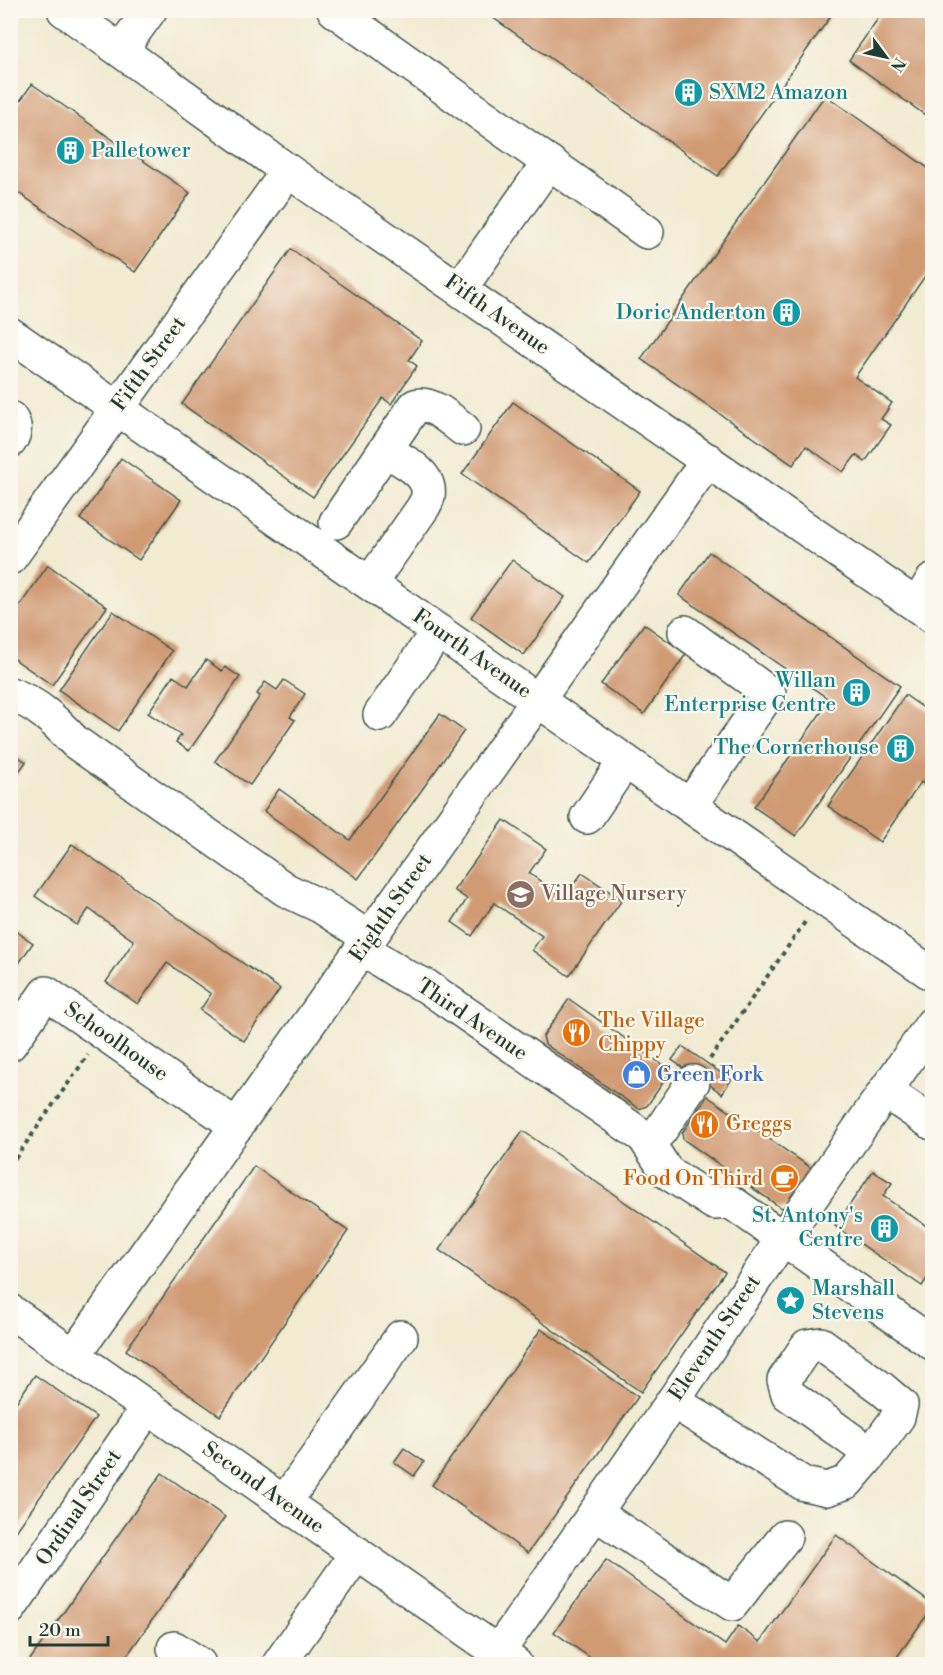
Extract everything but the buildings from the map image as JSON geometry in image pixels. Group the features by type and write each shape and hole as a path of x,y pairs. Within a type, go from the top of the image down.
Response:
{"street":[{"name":"Fifth Avenue","path":"64,10 288,171 708,460 927,601"},
{"path":"121,50 150,10"},
{"path":"334,10 647,232"},
{"path":"460,289 549,162"},
{"name":"Fifth Street","path":"10,558 288,171"},
{"name":"Fourth Avenue","path":"10,334 933,974"},
{"path":"336,522 415,406 421,404 430,406 463,429"},
{"path":"10,418 15,425 10,441"},
{"path":"370,584 422,510 428,497 428,485 424,477 384,450"},
{"name":"Eighth Street","path":"74,1355 708,460"},
{"path":"380,715 438,631"},
{"path":"685,632 769,693 690,805"},
{"name":"Third Avenue","path":"10,694 26,699 51,717 75,742 286,890 320,906 357,930 375,957 426,986 644,1137 667,1172 714,1203 731,1202 933,1344"},
{"path":"587,817 625,761"},
{"name":"Schoolhouse","path":"10,1044 46,993 237,1126"},
{"name":"Eleventh Street","path":"507,1658 595,1514 783,1238 933,1024"},
{"path":"648,1141 660,1131 700,1073"},
{"path":"885,1091 933,1123"},
{"name":"Second Avenue","path":"10,1311 507,1658"},
{"path":"284,1503 400,1337"},
{"path":"673,1401 804,1484 826,1489 847,1482 871,1454 898,1417 901,1405 821,1344 807,1346 792,1367 784,1380 788,1394 871,1454"},
{"name":"Ordinal Street","path":"10,1608 148,1407"},
{"path":"595,1514 732,1604 785,1537"},
{"path":"279,1665 357,1553"}],"path":[{"path":"700,1073 822,897"},
{"path":"10,1166 104,1033"}],"place":[{"name":"SXM2 Amazon","path":"688,93"},
{"name":"Palletower","path":"70,151"},
{"name":"Doric Anderton","path":"787,313"},
{"name":"Willan Enterprise Centre","path":"857,693"},
{"name":"The Cornerhouse","path":"900,748"},
{"name":"Village Nursery","path":"520,894"},
{"name":"The Village Chippy","path":"577,1033"},
{"name":"Green Fork","path":"636,1075"},
{"name":"Greggs","path":"705,1124"},
{"name":"Food On Third","path":"784,1179"},
{"name":"St. Antony's Centre","path":"884,1228"},
{"name":"Marshall Stevens","path":"791,1301"}]}
